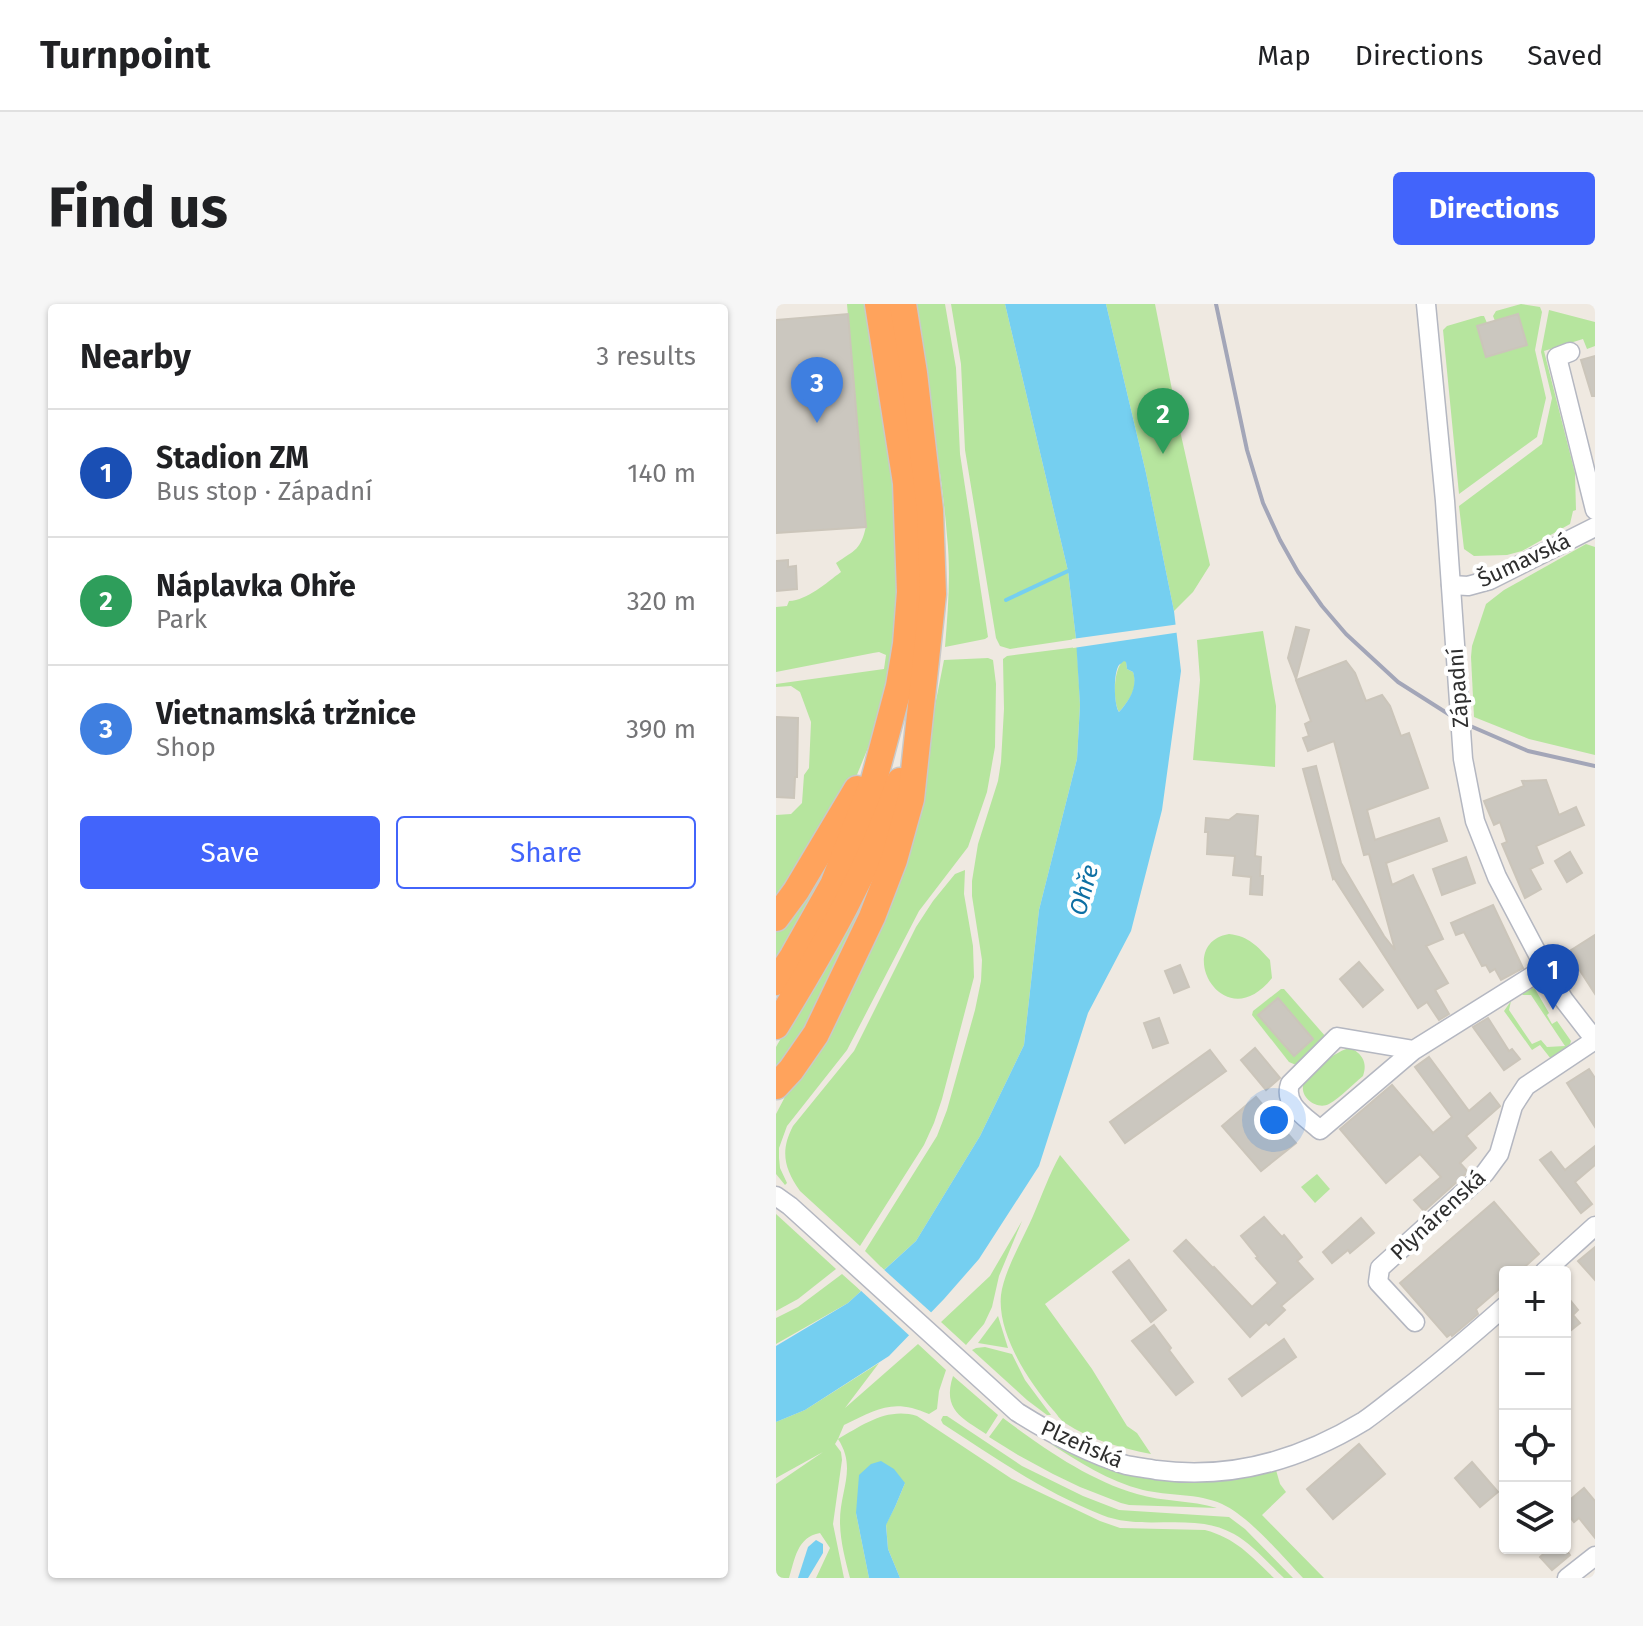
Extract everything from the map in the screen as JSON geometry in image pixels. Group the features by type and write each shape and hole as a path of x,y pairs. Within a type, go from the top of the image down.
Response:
{"highway":[{"path":"776,1086 816,1034 872,917 894,860 911,799 912,683 906,644 910,539 906,483 878,304"},
{"path":"776,982 833,885 912,683 933,594 931,523 903,304"},
{"path":"776,918 855,794 912,683"},
{"path":"776,1026 854,893 885,822 908,758 912,683"}],"street":[{"name":"Západní","path":"1426,304 1445,501 1463,759 1475,821 1497,877 1545,968 1564,1000 1595,1040"},
{"path":"1570,352 1557,357 1595,510"},
{"name":"Šumavská","path":"1451,585 1468,586 1490,580 1595,527"},
{"path":"1414,1050 1337,1037 1290,1084 1287,1093 1291,1103 1320,1130 1414,1050 1545,968"},
{"name":"Plynárenská","path":"1415,1322 1378,1282 1380,1268 1485,1173 1499,1154 1513,1106 1526,1086 1595,1040"},
{"name":"Plzeňská","path":"776,1186 784,1202 1017,1412 1087,1451 1129,1466 1183,1473 1235,1470 1271,1464 1303,1452 1364,1421 1441,1362 1499,1311"},
{"path":"1551,1266 1587,1237 1595,1226"},
{"path":"1567,1578 1595,1556"}],"green space":[{"path":"847,304 870,304 892,440 901,602 884,695 872,738 854,782 776,907 776,815 791,814 802,803 804,775 809,768 811,722 800,692 791,686 776,687 776,684 884,669 886,655 879,652 776,672 776,607 787,606 789,601 810,594 841,572 836,563 856,549 866,526"},
{"path":"911,304 945,304 956,368 960,454 988,637 945,647 949,578 944,507"},
{"path":"951,304 1005,304 1068,571 1076,639 1010,649 1000,646 996,638 965,450 961,364"},
{"path":"1106,304 1155,304 1210,565 1193,592 1174,611 1146,473"},
{"path":"1521,304 1540,307 1542,312 1535,350 1546,398 1537,437 1459,494 1443,330 1481,316 1487,323 1478,326 1495,321 1493,316 1496,311"},
{"path":"1549,310 1595,322 1595,346 1587,349 1583,339 1544,351 1575,473 1576,510 1570,524 1522,551 1507,555 1474,556 1464,549 1459,506 1542,444 1552,398 1541,352"},
{"path":"1586,544 1595,547 1595,755 1529,739 1474,717 1471,657 1486,604 1504,590"},
{"path":"1263,631 1276,706 1275,767 1193,760 1200,680 1197,640"},
{"path":"1077,647 1080,705 1077,759 1039,910 1024,1045 980,1136 916,1241 884,1270 865,1251 937,1136 947,1110 981,981 982,960 972,881 978,844 1001,762 1003,659"},
{"path":"944,660 993,660 996,684 995,747 987,792 968,847 919,911 847,1050 787,1126 779,1148 785,1185 776,1174 776,1114 798,1072 929,736"},
{"path":"1126,661 1127,669 1133,672 1135,683 1119,712 1115,686 1117,671"},
{"path":"853,810 841,848 776,965 776,932 791,913"},
{"path":"888,851 808,1029 776,1074 776,1047"},
{"path":"965,870 964,894 973,946 974,977 942,1099 924,1145 860,1246 800,1191 787,1167 786,1143 793,1126 854,1051 916,927 933,901 955,874"},
{"path":"1229,934 1248,940 1270,960 1272,978 1254,994 1237,999 1222,994 1211,983 1205,969 1205,954 1212,941"},
{"path":"1533,988 1549,1013 1547,1015 1552,1024 1557,1021 1571,1041 1551,1059 1540,1045 1532,1050 1504,1011 1511,1001 1509,1010 1532,1044 1541,1040 1547,1047 1565,1046 1531,995 1522,994"},
{"path":"1281,989 1326,1037 1296,1065 1289,1062 1252,1015"},
{"path":"1350,1048 1363,1059 1363,1076 1329,1104 1320,1106 1311,1102 1303,1091 1305,1081 1323,1063"},
{"path":"1060,1155 1130,1240 1045,1304 1092,1369 1127,1426 1137,1433 1151,1454 1096,1439 1063,1422 1025,1372 1004,1325 1001,1295 1006,1276"},
{"path":"1317,1174 1330,1189 1315,1203 1301,1187"},
{"path":"776,1214 836,1269 798,1299 776,1311"},
{"path":"1022,1221 999,1276 992,1307 984,1324 966,1345 941,1322 990,1276"},
{"path":"842,1274 861,1291 848,1303 776,1344 776,1318 798,1307"},
{"path":"998,1316 1008,1348 978,1343"},
{"path":"918,1344 946,1370 937,1409 929,1414 895,1406 876,1410 844,1425 835,1444 842,1460 833,1524 844,1578 816,1578 830,1548 820,1533 812,1535 802,1544 789,1578 776,1578 776,1484 823,1452 776,1478 776,1422 805,1410 879,1363 845,1408"},
{"path":"985,1347 1012,1354 1025,1380 1051,1415 1027,1400 972,1350"},
{"path":"953,1376 998,1415 986,1434 962,1418 952,1405 950,1388"},
{"path":"885,1416 917,1416 1012,1479 1100,1521 1120,1528 1205,1530 1216,1533 1243,1549 1274,1578 900,1578 888,1549 886,1524 905,1483 856,1513 869,1578 850,1578 840,1521 847,1470 844,1450 838,1439"},
{"path":"943,1416 1022,1466 1119,1510 1229,1517 1293,1578 1284,1578 1247,1543 1218,1527 1185,1522 1118,1520 1081,1506 1040,1485 943,1424"},
{"path":"1003,1418 1067,1462 1119,1488 1147,1497 1217,1508 1129,1505 1080,1487 989,1437"},
{"path":"1049,1443 1104,1466 1160,1479 1218,1480 1276,1470 1286,1492 1262,1515 1324,1578 1303,1578 1254,1527 1222,1504 1203,1498 1153,1492 1118,1482"}],"water":[{"name":"Ohře","path":"1005,304 1106,304 1146,473 1174,611 1181,671 1162,810 1131,931 1088,1013 1039,1166 979,1259 889,1356 805,1410 776,1422 776,1346 848,1303 916,1241 980,1136 1024,1045 1039,910 1077,759 1080,705 1068,571","holes":["1126,662 1127,669 1133,672 1134,683 1129,698 1119,712 1115,696 1116,675 1119,665"]},
{"path":"881,1461 894,1469 905,1483 886,1525 888,1549 900,1578 869,1578 856,1513 859,1475 871,1464"},
{"path":"816,1540 823,1544 823,1553 808,1578 798,1578 808,1547"}],"pier":[{"path":"1180,624 1181,632 1073,648 1072,639"},
{"path":"881,1267 934,1315 912,1338 858,1288"}],"building":[{"path":"848,314 866,527 776,533 776,320"},
{"path":"1518,314 1527,345 1486,357 1477,326"},
{"path":"1595,356 1595,396 1592,396 1581,360"},
{"path":"788,560 788,567 796,566 797,589 776,591 776,561"},
{"path":"1296,627 1309,630 1296,679 1288,658"},
{"path":"1346,661 1355,673 1366,701 1382,695 1390,706 1401,736 1409,733 1428,788 1367,810 1375,840 1439,818 1447,841 1386,863 1392,885 1413,875 1443,939 1426,946 1448,983 1435,990 1449,1014 1439,1020 1427,1002 1418,1008 1333,879 1303,769 1316,766 1341,863 1395,950 1369,854 1364,855 1334,741 1308,751 1303,738 1309,736 1305,724 1311,721 1296,680"},
{"path":"776,717 798,718 794,798 776,797"},
{"path":"1546,780 1559,815 1576,807 1584,825 1536,846 1543,863 1530,869 1541,889 1525,898 1502,844 1507,842 1500,822 1494,825 1484,801 1524,786 1522,781"},
{"path":"1237,814 1258,816 1255,856 1261,857 1262,895 1250,894 1251,877 1233,875 1235,856 1207,854 1206,818 1229,820"},
{"path":"1570,852 1582,873 1567,882 1555,861"},
{"path":"1466,857 1475,883 1442,895 1433,869"},
{"path":"1493,905 1523,968 1501,980 1495,969 1490,972 1486,965 1482,966 1464,932 1456,935 1451,923"},
{"path":"1595,935 1595,994 1568,952"},
{"path":"1359,962 1383,990 1363,1007 1340,979"},
{"path":"1180,965 1189,987 1174,993 1165,971"},
{"path":"1278,998 1313,1039 1294,1056 1258,1015"},
{"path":"1159,1018 1168,1043 1153,1048 1144,1023"},
{"path":"1488,1018 1509,1051 1512,1049 1520,1059 1504,1070 1473,1027"},
{"path":"1255,1048 1280,1078 1266,1090 1241,1060"},
{"path":"1210,1050 1226,1071 1125,1143 1110,1122"},
{"path":"1429,1057 1469,1111 1490,1093 1500,1106 1466,1136 1476,1148 1460,1163 1468,1172 1424,1211 1414,1200 1441,1177 1420,1154 1386,1183 1340,1129 1392,1085 1433,1133 1452,1117 1415,1067"},
{"path":"1589,1069 1595,1078 1595,1127 1567,1083"},
{"path":"1256,1097 1296,1143 1261,1171 1222,1126"},
{"path":"1595,1146 1595,1165 1575,1182 1592,1204 1581,1213 1540,1160 1551,1152 1565,1170"},
{"path":"1494,1202 1539,1254 1526,1266 1499,1266 1499,1289 1476,1309 1478,1314 1452,1336 1447,1337 1400,1283"},
{"path":"1264,1217 1302,1257 1297,1261 1313,1279 1281,1306 1285,1310 1269,1325 1266,1322 1250,1337 1174,1251 1186,1240 1252,1307 1278,1283 1241,1236"},
{"path":"1361,1218 1374,1233 1332,1263 1323,1252"},
{"path":"1595,1247 1595,1280 1578,1261"},
{"path":"1129,1260 1166,1310 1151,1322 1113,1272"},
{"path":"1571,1301 1578,1310 1573,1315 1580,1323 1571,1330"},
{"path":"1154,1325 1193,1382 1176,1395 1132,1341"},
{"path":"1284,1339 1296,1357 1242,1396 1229,1379"},
{"path":"1359,1444 1385,1474 1333,1519 1307,1489"},
{"path":"1472,1462 1498,1492 1480,1507 1455,1478"},
{"path":"1584,1488 1595,1501 1595,1538 1579,1518 1574,1522 1571,1518 1571,1499"},
{"path":"1543,1554 1570,1555 1552,1570 1540,1557"}],"waterway":[{"path":"1006,600 1068,571"}],"railway":[{"path":"1216,304 1247,450 1263,503 1298,572 1322,606 1346,634 1398,682 1461,722 1528,751 1595,766"}],"place":[{"name":"Vietnamská tržnice","path":"817,423"},
{"name":"Náplavka Ohře","path":"1163,454"},
{"name":"Stadion ZM","path":"1553,1010"}]}
